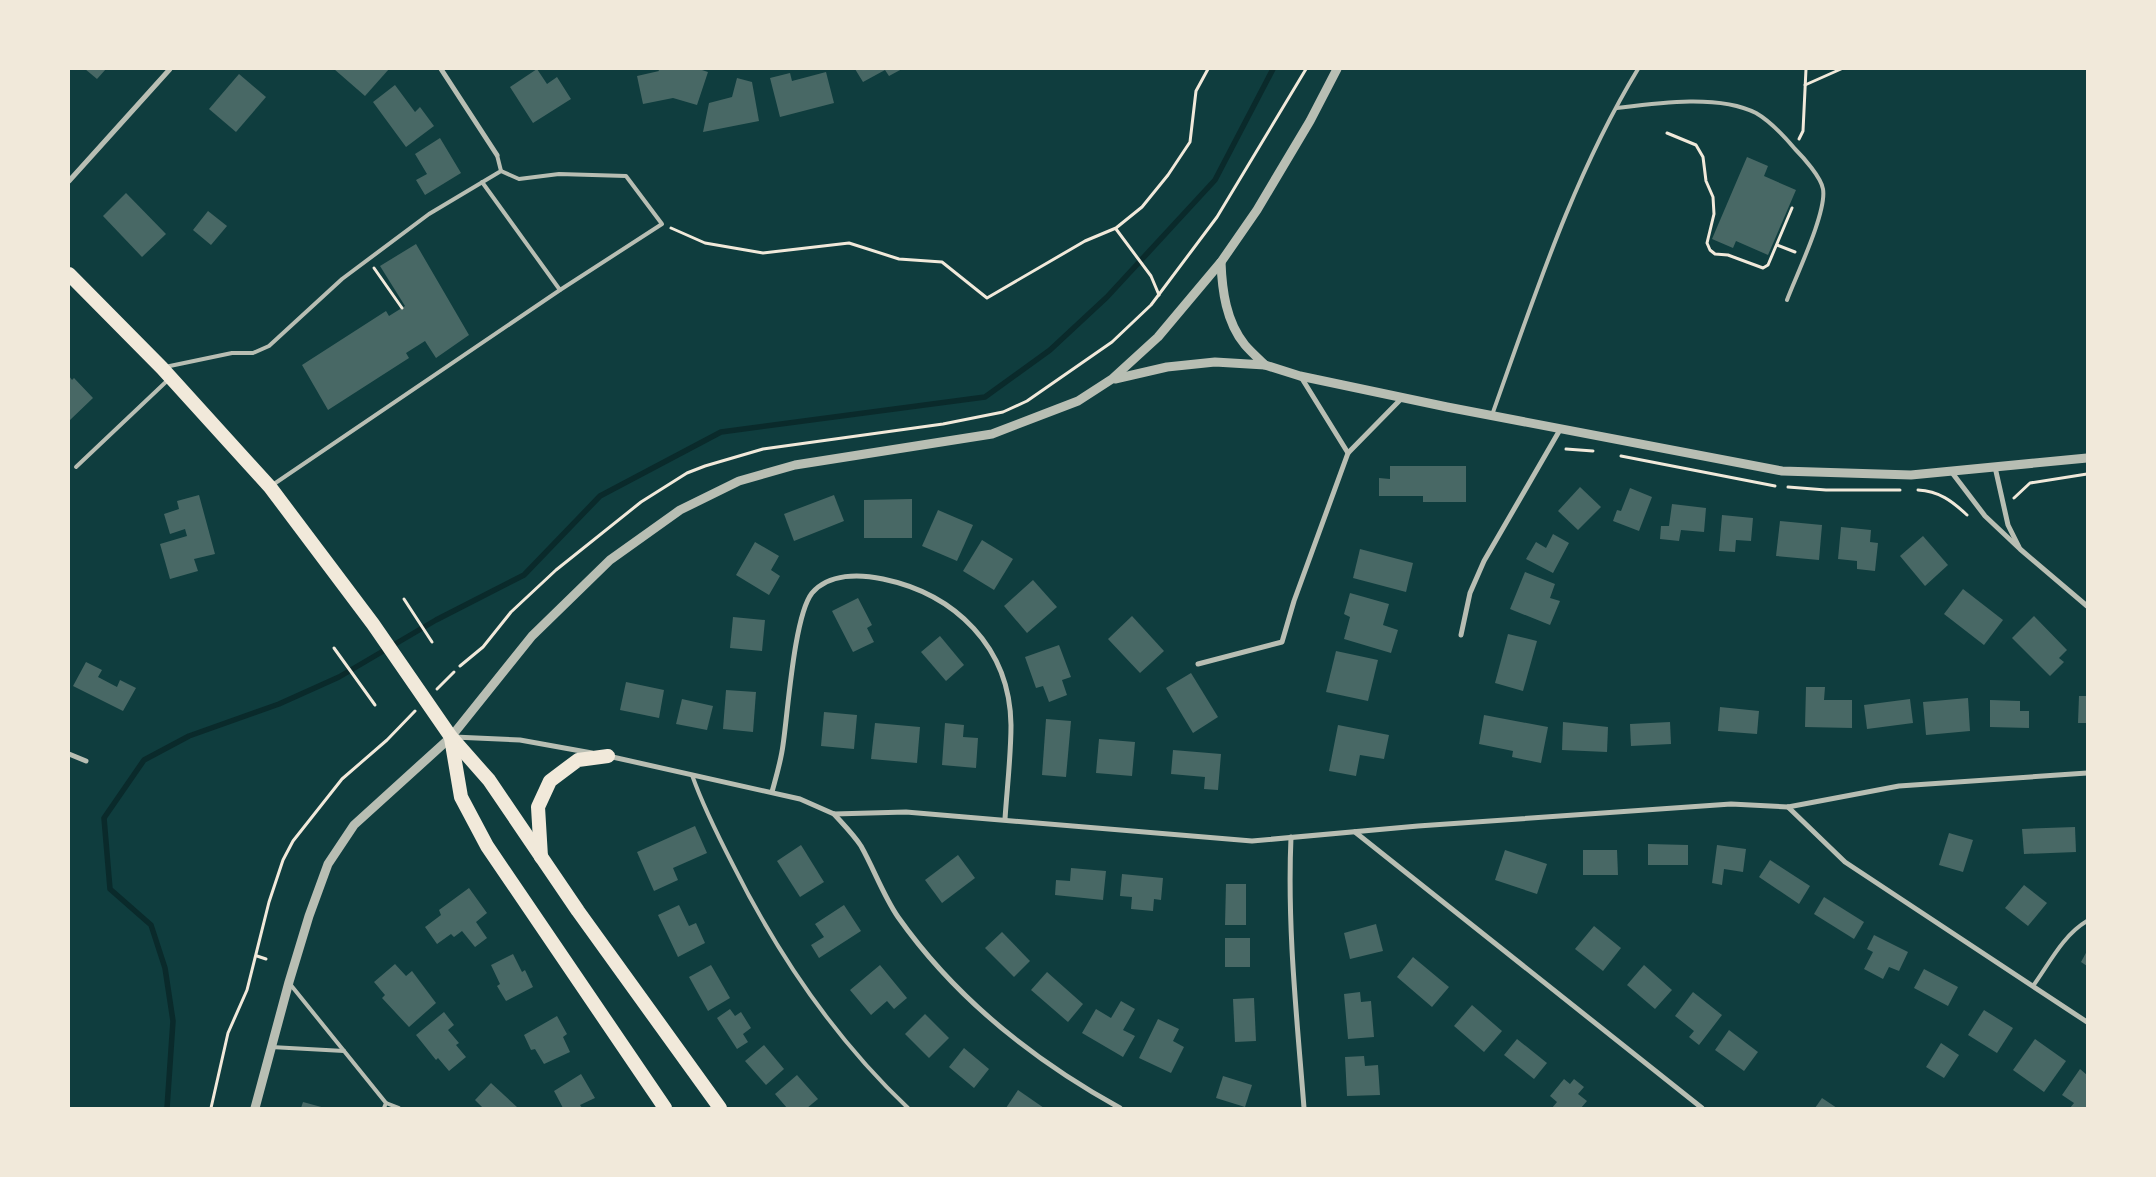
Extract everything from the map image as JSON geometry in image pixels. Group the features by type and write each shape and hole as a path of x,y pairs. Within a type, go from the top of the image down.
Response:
{"highway":[{"path":"69,274 166,373 270,487 373,624 451,737 489,780 541,858 720,1108"},
{"path":"451,737 461,797 487,846 665,1108"},
{"path":"541,858 538,807 550,782 578,760 608,756"}],"street":[{"path":"69,181 170,69"},
{"path":"441,69 497,155"},
{"path":"254,1108 309,916 328,864 354,825 451,737 532,636 610,560 680,510 739,481 795,465 992,434 1078,401 1112,379 1158,337 1220,262 1257,210 1310,121 1337,69"},
{"path":"1220,262 1222,288 1230,318 1244,345 1265,365"},
{"path":"1112,379 1167,367 1215,362 1265,365 1300,376 1782,471 1912,475 2087,458"},
{"path":"1300,376 1348,453"},
{"path":"1198,664 1282,642 1294,601 1348,453 1403,397"},
{"path":"1461,635 1470,592 1484,561 1562,428"},
{"path":"1994,466 2008,525 2020,549"},
{"path":"1950,470 1985,516 2020,549 2087,606"},
{"path":"772,792 783,747 800,621 812,593 831,580 862,574 898,582 939,599 968,621 993,653 1006,690 1011,724 1005,819"},
{"path":"451,737 520,740 608,756 800,799 834,814 906,812 1252,841 1730,804 1788,807 1900,786 2087,773"},
{"path":"69,754 86,761"},
{"path":"1788,807 1845,862 2087,1022"},
{"path":"834,814 860,845 897,915 926,952 979,1011 1076,1084 1120,1108"},
{"path":"1355,832 1702,1108"},
{"path":"1291,838 1289,885 1290,935 1304,1108"}],"lane":[{"path":"1492,415 1543,272 1588,164 1638,69"},
{"path":"1617,108 1698,101 1727,105 1756,113 1784,136 1806,160 1823,188 1821,212 1787,300"},
{"path":"497,155 501,171"},
{"path":"76,467 166,373 232,354 252,353 269,346 342,279 430,214 501,171"},
{"path":"270,487 560,290 662,224 626,176 559,174 518,179 501,171"},
{"path":"482,182 560,290"},
{"path":"692,774 700,798 750,900 805,988 845,1042 908,1108"},
{"path":"2033,986 2062,944 2080,926 2087,922"},
{"path":"289,982 386,1103 399,1108"},
{"path":"271,1047 344,1051"},
{"path":"384,1108 386,1103"}],"path":[{"path":"662,224 705,243 763,252 848,243 899,259 942,262 986,298 1085,241 1116,228 1142,207 1168,175 1190,142 1196,92 1208,69"},
{"path":"1184,263 1217,217 1306,69"},
{"path":"1795,148 1803,132 1806,69"},
{"path":"1805,85 1841,69"},
{"path":"1667,133 1696,145 1703,157 1706,181 1713,196 1714,214 1708,243 1710,250 1715,254 1728,256 1763,268 1768,264 1792,208"},
{"path":"1116,228 1151,276 1159,295"},
{"path":"1777,245 1804,256"},
{"path":"2004,504 2019,494 2030,483 2087,474"},
{"path":"404,599 432,642"},
{"path":"334,648 375,704"},
{"path":"211,1108 228,1033 247,990 276,879 293,842 342,779 387,740"},
{"path":"257,956 266,959"}],"building":[{"path":"85,69 106,69 97,79"},
{"path":"334,69 389,69 365,96"},
{"path":"537,69 547,84 557,77 571,99 533,123 510,87"},
{"path":"658,69 699,69 708,72 697,105 673,98 643,104 637,76 659,71"},
{"path":"855,69 902,69 889,76 885,70 863,82"},
{"path":"826,72 834,103 780,117 770,78 790,73 792,81"},
{"path":"239,74 266,97 236,132 209,109"},
{"path":"737,78 752,82 759,121 703,132 709,103 732,97"},
{"path":"395,85 415,112 420,107 434,126 406,147 373,102"},
{"path":"440,138 461,173 425,195 416,180 427,174 415,154"},
{"path":"1747,157 1768,166 1764,176 1796,190 1768,255 1736,241 1733,248 1712,239"},
{"path":"126,193 166,234 142,257 103,216"},
{"path":"208,211 227,226 211,245 193,230"},
{"path":"416,244 469,335 436,358 425,341 406,353 409,358 328,410 302,365 386,311 389,316 405,306 380,266"},
{"path":"69,376 72,380 74,378 93,398 70,420"},
{"path":"1390,466 1466,466 1466,502 1423,502 1423,496 1379,496 1379,478 1390,479"},
{"path":"1580,487 1601,507 1578,530 1558,511"},
{"path":"1630,488 1652,497 1639,531 1613,521 1617,510 1621,511"},
{"path":"199,495 215,554 194,559 198,571 170,579 160,544 187,536 185,529 170,534 164,514 179,509 177,501"},
{"path":"834,495 844,521 794,541 784,514"},
{"path":"912,499 912,538 864,538 864,500"},
{"path":"1672,504 1706,508 1704,532 1681,530 1679,541 1660,539 1661,526 1669,526"},
{"path":"938,510 973,525 957,561 922,546"},
{"path":"1722,515 1753,518 1751,541 1736,540 1735,552 1719,551"},
{"path":"1780,521 1822,525 1819,560 1776,556"},
{"path":"1841,527 1871,530 1870,542 1878,543 1875,571 1857,569 1857,561 1838,559"},
{"path":"1553,534 1569,543 1553,573 1526,559 1536,542 1546,548"},
{"path":"1923,536 1948,565 1925,586 1900,556"},
{"path":"982,540 1013,559 994,590 963,571"},
{"path":"755,542 779,556 771,570 780,576 769,595 736,575"},
{"path":"1360,549 1413,563 1406,592 1353,578"},
{"path":"1525,572 1555,584 1550,598 1560,601 1550,625 1510,609"},
{"path":"1033,580 1057,607 1027,633 1004,606"},
{"path":"1963,589 2003,620 1984,645 1944,614"},
{"path":"1350,593 1389,604 1383,625 1398,630 1391,653 1344,639 1350,617 1344,614"},
{"path":"858,598 872,625 867,628 874,642 853,652 832,611"},
{"path":"1132,616 1164,651 1140,673 1108,639"},
{"path":"2034,616 2067,650 2059,658 2064,662 2050,676 2012,638"},
{"path":"733,617 765,620 762,651 730,648"},
{"path":"1508,634 1537,641 1523,691 1495,683"},
{"path":"940,636 964,665 946,681 921,652"},
{"path":"1059,645 1071,677 1062,680 1067,695 1049,702 1043,686 1036,688 1025,657"},
{"path":"1336,651 1378,660 1368,701 1326,692"},
{"path":"86,662 102,670 98,677 117,687 120,680 136,688 123,711 73,686"},
{"path":"1191,673 1218,717 1193,733 1166,688"},
{"path":"626,682 664,690 659,718 620,710"},
{"path":"1806,687 1825,687 1824,700 1852,700 1852,728 1805,727"},
{"path":"726,690 756,692 753,732 723,729"},
{"path":"2079,696 2087,696 2087,723 2078,723"},
{"path":"1968,698 1970,731 1926,735 1923,702"},
{"path":"682,699 713,706 707,730 676,724"},
{"path":"1910,699 1913,723 1867,729 1864,705"},
{"path":"1990,700 2020,701 2020,711 2029,711 2029,728 1990,727"},
{"path":"1720,707 1759,711 1757,734 1718,731"},
{"path":"824,712 857,715 854,749 821,746"},
{"path":"1484,715 1548,727 1541,763 1512,757 1513,751 1479,744"},
{"path":"1046,719 1071,721 1066,777 1042,775"},
{"path":"1563,722 1608,727 1607,752 1562,750"},
{"path":"1670,722 1671,744 1631,746 1630,724"},
{"path":"875,723 920,727 917,763 871,759"},
{"path":"945,723 964,725 963,737 978,738 976,768 942,765"},
{"path":"1338,725 1389,735 1384,759 1360,755 1356,776 1329,771"},
{"path":"1099,739 1135,742 1132,776 1096,773"},
{"path":"1173,750 1221,754 1218,790 1204,789 1205,777 1171,774"},
{"path":"695,826 707,853 673,868 678,880 654,891 637,852"},
{"path":"2075,827 2076,852 2024,854 2022,829"},
{"path":"1949,833 1973,840 1963,872 1939,865"},
{"path":"1648,844 1688,845 1688,865 1648,865"},
{"path":"801,845 824,882 800,897 777,861"},
{"path":"1717,845 1746,849 1743,872 1724,869 1722,885 1712,883"},
{"path":"1505,850 1547,864 1537,894 1495,880"},
{"path":"1583,850 1617,850 1618,875 1583,875"},
{"path":"958,855 975,878 942,903 925,880"},
{"path":"1770,860 1810,886 1799,904 1759,877"},
{"path":"1071,868 1106,871 1103,900 1055,895 1056,880 1070,881"},
{"path":"1122,874 1163,878 1161,900 1154,899 1153,911 1131,909 1132,897 1120,896"},
{"path":"1226,884 1246,884 1246,925 1225,925"},
{"path":"2024,885 2047,903 2028,926 2005,908"},
{"path":"469,888 487,913 476,922 487,938 475,947 462,931 454,937 451,934 437,944 425,927 441,915 439,910"},
{"path":"1824,897 1864,922 1854,939 1814,914"},
{"path":"679,905 689,926 696,923 705,943 678,957 658,915"},
{"path":"844,905 861,931 819,958 811,945 824,937 815,924"},
{"path":"1376,924 1383,951 1350,959 1344,933"},
{"path":"1594,926 1621,948 1603,971 1575,949"},
{"path":"1002,932 1030,961 1014,977 985,948"},
{"path":"1874,935 1908,952 1899,971 1889,967 1883,979 1864,969 1873,952 1867,949"},
{"path":"1225,938 1250,938 1250,967 1225,967"},
{"path":"2087,951 2087,966 2081,962"},
{"path":"513,954 522,972 525,970 533,987 506,1001 497,986 500,984 491,965"},
{"path":"1413,957 1449,987 1432,1007 1397,977"},
{"path":"395,964 406,976 412,971 436,1003 409,1027 382,998 385,995 374,982"},
{"path":"711,965 730,998 708,1011 689,977"},
{"path":"880,965 907,998 894,1009 887,1001 871,1015 850,990"},
{"path":"1644,965 1672,990 1655,1009 1627,985"},
{"path":"1924,969 1958,987 1948,1006 1914,988"},
{"path":"1047,972 1083,1004 1068,1022 1031,990"},
{"path":"1360,992 1361,1002 1371,1001 1374,1037 1348,1039 1344,994"},
{"path":"1693,992 1722,1015 1699,1045 1689,1037 1694,1031 1675,1016"},
{"path":"1254,998 1256,1041 1235,1042 1233,999"},
{"path":"1121,1001 1135,1009 1123,1030 1135,1036 1123,1057 1082,1033 1096,1009 1111,1018"},
{"path":"1472,1005 1502,1031 1484,1052 1454,1026"},
{"path":"730,1009 735,1016 741,1012 751,1028 743,1034 748,1042 737,1049 717,1018"},
{"path":"1984,1010 2013,1028 1997,1053 1968,1035"},
{"path":"444,1012 454,1025 448,1030 459,1043 456,1045 466,1057 449,1071 438,1058 436,1060 416,1035"},
{"path":"925,1014 949,1038 929,1058 905,1034"},
{"path":"557,1016 567,1034 563,1037 570,1052 544,1064 535,1049 531,1050 524,1035"},
{"path":"1158,1019 1179,1029 1173,1041 1184,1047 1171,1073 1139,1058"},
{"path":"1729,1030 1758,1052 1744,1071 1715,1050"},
{"path":"1517,1039 1547,1063 1534,1079 1504,1055"},
{"path":"2035,1039 2066,1061 2044,1092 2013,1070"},
{"path":"1941,1043 1959,1055 1944,1078 1926,1067"},
{"path":"764,1045 784,1069 766,1085 745,1061"},
{"path":"964,1048 989,1069 974,1088 949,1067"},
{"path":"1364,1056 1365,1066 1378,1065 1380,1095 1347,1096 1345,1057"},
{"path":"2080,1069 2087,1075 2087,1108 2070,1108 2074,1103 2062,1095"},
{"path":"581,1074 595,1098 580,1105 582,1108 563,1108 554,1091"},
{"path":"797,1075 818,1099 807,1108 787,1108 775,1094"},
{"path":"1223,1076 1252,1085 1245,1107 1216,1098"},
{"path":"1564,1079 1570,1084 1574,1079 1584,1087 1578,1094 1587,1101 1581,1108 1552,1108 1557,1102 1550,1096"},
{"path":"491,1083 518,1108 483,1108 475,1100"},
{"path":"1018,1090 1044,1108 1006,1108"},
{"path":"1822,1098 1837,1108 1815,1108"},
{"path":"303,1102 325,1108 301,1108"}],"waterway":[{"path":"167,1108 173,1021 165,968 151,925 110,889 104,818 144,760 189,736 279,704 339,677 436,620 524,575 600,496 721,432 985,397 1050,350 1107,297 1215,180 1273,69"}]}
